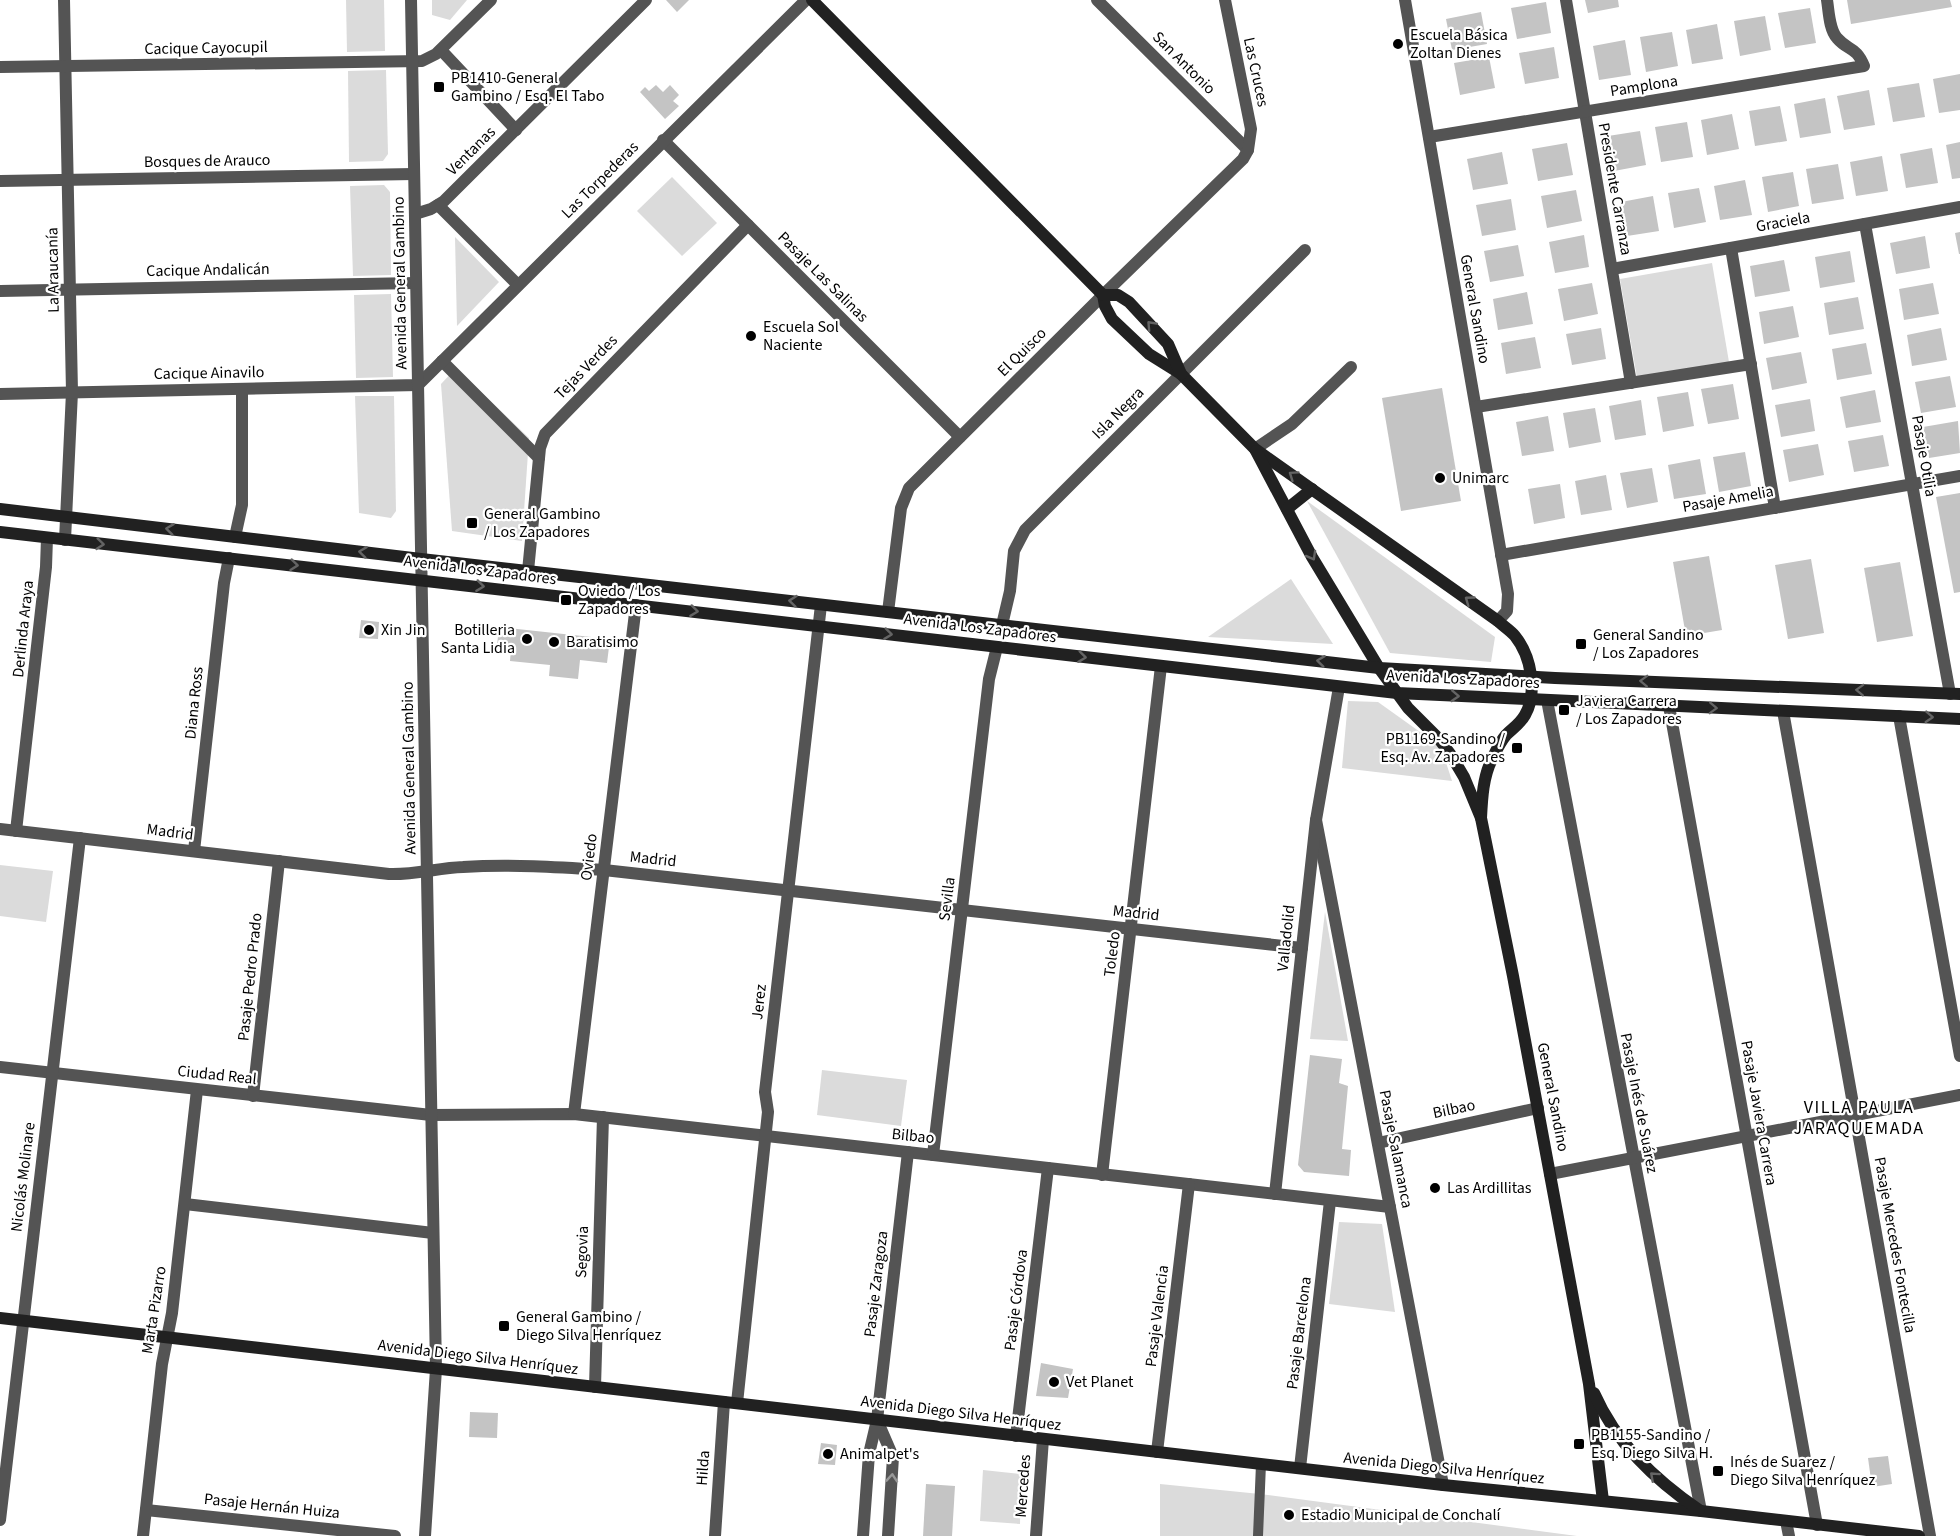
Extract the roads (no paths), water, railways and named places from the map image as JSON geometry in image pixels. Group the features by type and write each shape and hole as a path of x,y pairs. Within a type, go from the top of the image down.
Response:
{"main road":[{"path":"812,0 1103,295 1104,306 1112,319 1137,345 1181,374 1255,448 1498,621"},
{"path":"1103,295 1118,295 1129,302 1168,344 1181,374"},
{"name":"General Sandino","path":"1255,448 1312,557 1379,668 1408,708 1440,739 1451,755 1464,777 1481,818 1589,1384 1603,1501"},
{"path":"1287,509 1312,489"},
{"name":"Avenida Los Zapadores","path":"0,509 1379,668 1955,694"},
{"name":"Avenida Los Zapadores","path":"0,532 1397,693 1960,719"},
{"name":"General Sandino","path":"1481,818 1490,761 1506,736 1526,713 1529,700 1531,676 1528,662 1515,636 1498,621"},
{"name":"Avenida Diego Silva Henríquez","path":"0,1318 1443,1485 1918,1536"},
{"name":"General Sandino","path":"1589,1384 1609,1422 1634,1456 1665,1486 1701,1511"}],"street":[{"name":"La Araucanía","path":"64,0 72,393 65,540"},
{"name":"Avenida General Gambino","path":"411,0 436,1369 425,1536"},
{"path":"491,0 441,50 516,130"},
{"name":"Ventanas","path":"415,214 438,205 450,196 646,0"},
{"name":"Las Torpederas","path":"418,385 806,0"},
{"name":"San Antonio","path":"1097,0 1248,150"},
{"name":"Las Cruces","path":"1225,0 1251,129 1248,150"},
{"name":"General Sandino","path":"1405,0 1509,603 1507,611 1498,621"},
{"name":"Presidente Carranza","path":"1566,0 1631,383"},
{"name":"Pamplona","path":"1429,137 1864,66 1857,52 1840,42 1835,36 1827,0"},
{"name":"Cacique Cayocupil","path":"0,68 422,61 431,58 441,50"},
{"name":"Pasaje Las Salinas","path":"663,140 960,437"},
{"name":"El Quisco","path":"888,612 901,508 916,480 1243,159 1248,150"},
{"name":"Bosques de Arauco","path":"0,181 414,174"},
{"path":"438,205 518,285"},
{"name":"Graciela","path":"1612,269 1960,207"},
{"name":"Pasaje Otilia","path":"1865,224 1955,694"},
{"name":"Tejas Verdes","path":"528,571 542,438 748,225"},
{"path":"1731,248 1775,508"},
{"name":"Isla Negra","path":"1002,625 1010,591 1014,551 1020,536 1305,250"},
{"name":"Cacique Andalicán","path":"0,291 416,283"},
{"path":"442,361 539,458"},
{"path":"1476,407 1751,364"},
{"path":"1255,448 1292,424 1351,367"},
{"name":"Cacique Ainavilo","path":"0,394 418,385"},
{"path":"234,537 243,505 242,389"},
{"name":"Pasaje Amelia","path":"1501,555 1960,476"},
{"name":"Derlinda Araya","path":"16,831 46,567 47,538"},
{"name":"Diana Ross","path":"194,851 224,583 229,558"},
{"name":"Jerez","path":"730,1403 766,1136 768,1113 765,1092 821,604"},
{"name":"Oviedo","path":"574,1114 636,605"},
{"name":"Sevilla","path":"933,1155 989,679 997,647"},
{"name":"Toledo","path":"1102,1175 1161,666"},
{"name":"Valladolid","path":"1275,1194 1316,820 1339,687"},
{"name":"Pasaje Inés de Suárez","path":"1547,700 1701,1511"},
{"name":"Pasaje Javiera Carrera","path":"1670,706 1817,1525"},
{"name":"Pasaje Mercedes Fontecilla","path":"1784,711 1930,1536"},
{"path":"1899,716 1960,1056"},
{"name":"Pasaje Salamanca","path":"1316,820 1443,1485"},
{"name":"Madrid","path":"0,829 389,874 427,872 456,867 506,866 604,870 1302,948"},
{"name":"Nicolás Molinare","path":"0,1520 80,838"},
{"name":"Pasaje Pedro Prado","path":"253,1096 279,861"},
{"name":"Ciudad Real","path":"0,1067 431,1115"},
{"name":"Marta Pizarro","path":"143,1536 162,1364 172,1313 197,1090"},
{"path":"1550,1174 1960,1095"},
{"name":"Bilbao","path":"1377,1143 1538,1108"},
{"name":"Bilbao","path":"431,1115 574,1114 1390,1207"},
{"name":"Segovia","path":"595,1387 603,1117"},
{"name":"Pasaje Zaragoza","path":"863,1536 869,1454 877,1420 908,1152"},
{"name":"Pasaje Córdova","path":"1016,1436 1048,1168"},
{"name":"Pasaje Valencia","path":"1157,1452 1189,1184"},
{"name":"Pasaje Barcelona","path":"1300,1468 1330,1201"},
{"path":"184,1204 433,1233"},
{"name":"Hilda","path":"715,1536 730,1403"},
{"path":"877,1420 893,1457 888,1536"},
{"name":"Mercedes","path":"1036,1536 1043,1439"},
{"name":"Pasaje Hernán Huiza","path":"146,1510 395,1536"},
{"path":"1786,1521 1789,1536"}],"lane":[{"path":"1258,1536 1261,1464"}],"place":[{"name":"Escuela Básica Zoltan Dienes","path":"1398,44"},
{"name":"PB1410-General Gambino / Esq. El Tabo","path":"439,87"},
{"name":"Escuela Sol Naciente","path":"751,336"},
{"name":"Unimarc","path":"1440,478"},
{"name":"General Gambino / Los Zapadores","path":"472,523"},
{"name":"Oviedo / Los Zapadores","path":"566,600"},
{"name":"Xin Jin","path":"369,630"},
{"name":"Botilleria Santa Lidia","path":"527,639"},
{"name":"Baratisimo","path":"554,642"},
{"name":"General Sandino / Los Zapadores","path":"1581,644"},
{"name":"Javiera Carrera / Los Zapadores","path":"1564,710"},
{"name":"PB1169-Sandino / Esq. Av. Zapadores","path":"1517,748"},
{"name":"Las Ardillitas","path":"1435,1188"},
{"name":"General Gambino / Diego Silva Henríquez","path":"504,1326"},
{"name":"Vet Planet","path":"1054,1382"},
{"name":"PB1155-Sandino / Esq. Diego Silva H.","path":"1579,1444"},
{"name":"Animalpet's","path":"828,1454"},
{"name":"Inés de Suarez / Diego Silva Henríquez","path":"1718,1471"},
{"name":"Estadio Municipal de Conchalí","path":"1289,1515"}],"district":[{"name":"VILLA PAULA JARAQUEMADA","path":"1859,1117"}]}
